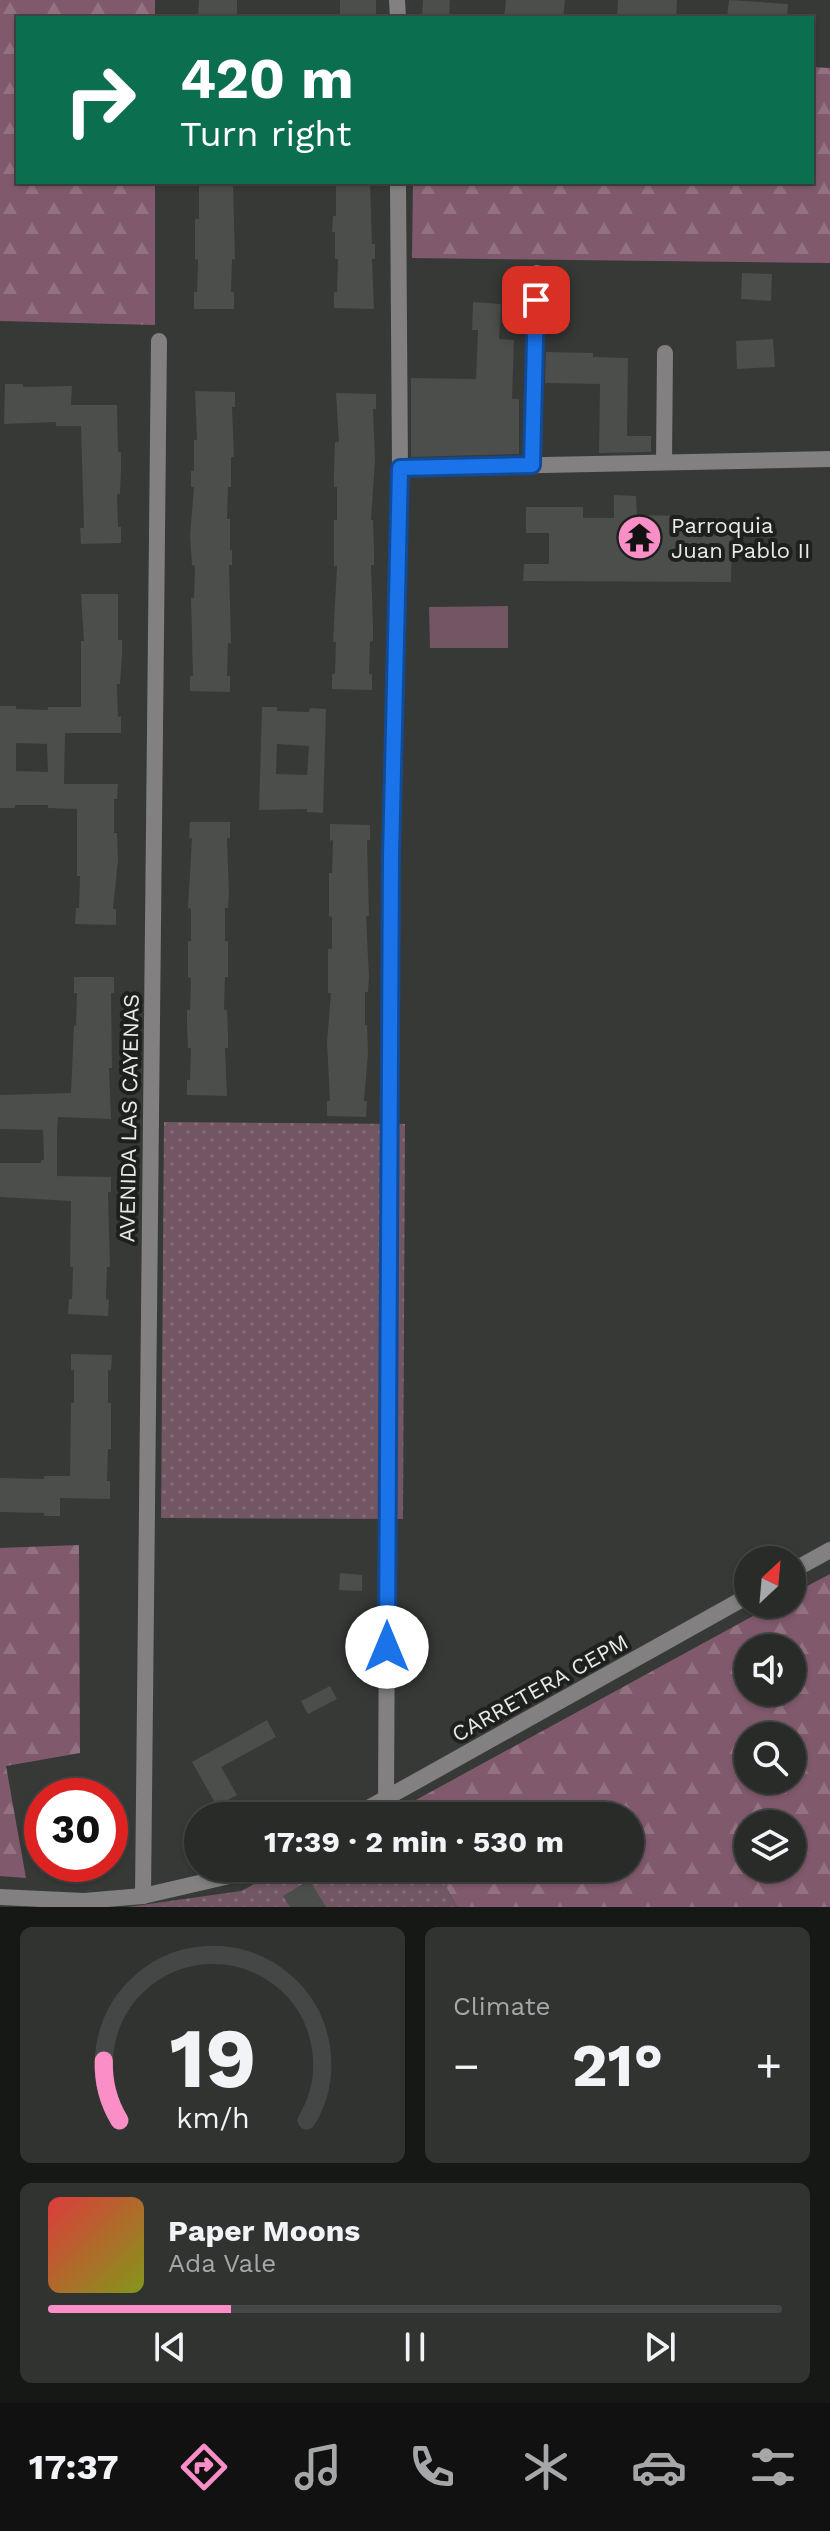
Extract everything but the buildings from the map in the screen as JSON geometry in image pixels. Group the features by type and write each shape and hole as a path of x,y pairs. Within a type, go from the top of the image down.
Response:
{"street":[{"path":"386,1800 391,856 400,468 398,184"},
{"path":"532,465 537,273"},
{"name":"AVENIDA LAS CAYENAS","path":"143,1896 159,341"},
{"path":"664,462 665,353"},
{"path":"400,468 830,459"},
{"path":"806,1563 830,1550"},
{"name":"CARRETERA CEPM","path":"382,1802 734,1604"},
{"path":"0,1897 84,1901 143,1896 203,1882"}],"shaded area":[{"path":"508,606 508,648 430,648 429,607"},
{"path":"164,1122 405,1124 403,1519 161,1518"},
{"path":"258,1882 444,1882 457,1907 127,1907 241,1891"}],"green space":[{"path":"0,0 155,0 155,16 16,16 16,184 155,184 155,325 0,321"},
{"path":"814,67 830,68 830,263 412,258 413,184 814,184"},
{"path":"79,1545 80,1753 6,1766 24,1878 0,1876 0,1548"},
{"path":"830,1574 830,1907 457,1907 444,1882 644,1882 644,1802 412,1802 749,1618 806,1618 806,1587"}],"place":[{"name":"Parroquia Juan Pablo II","path":"640,538"}],"route":[{"path":"387,1647 391,856 400,468 532,465 536,300"}]}
